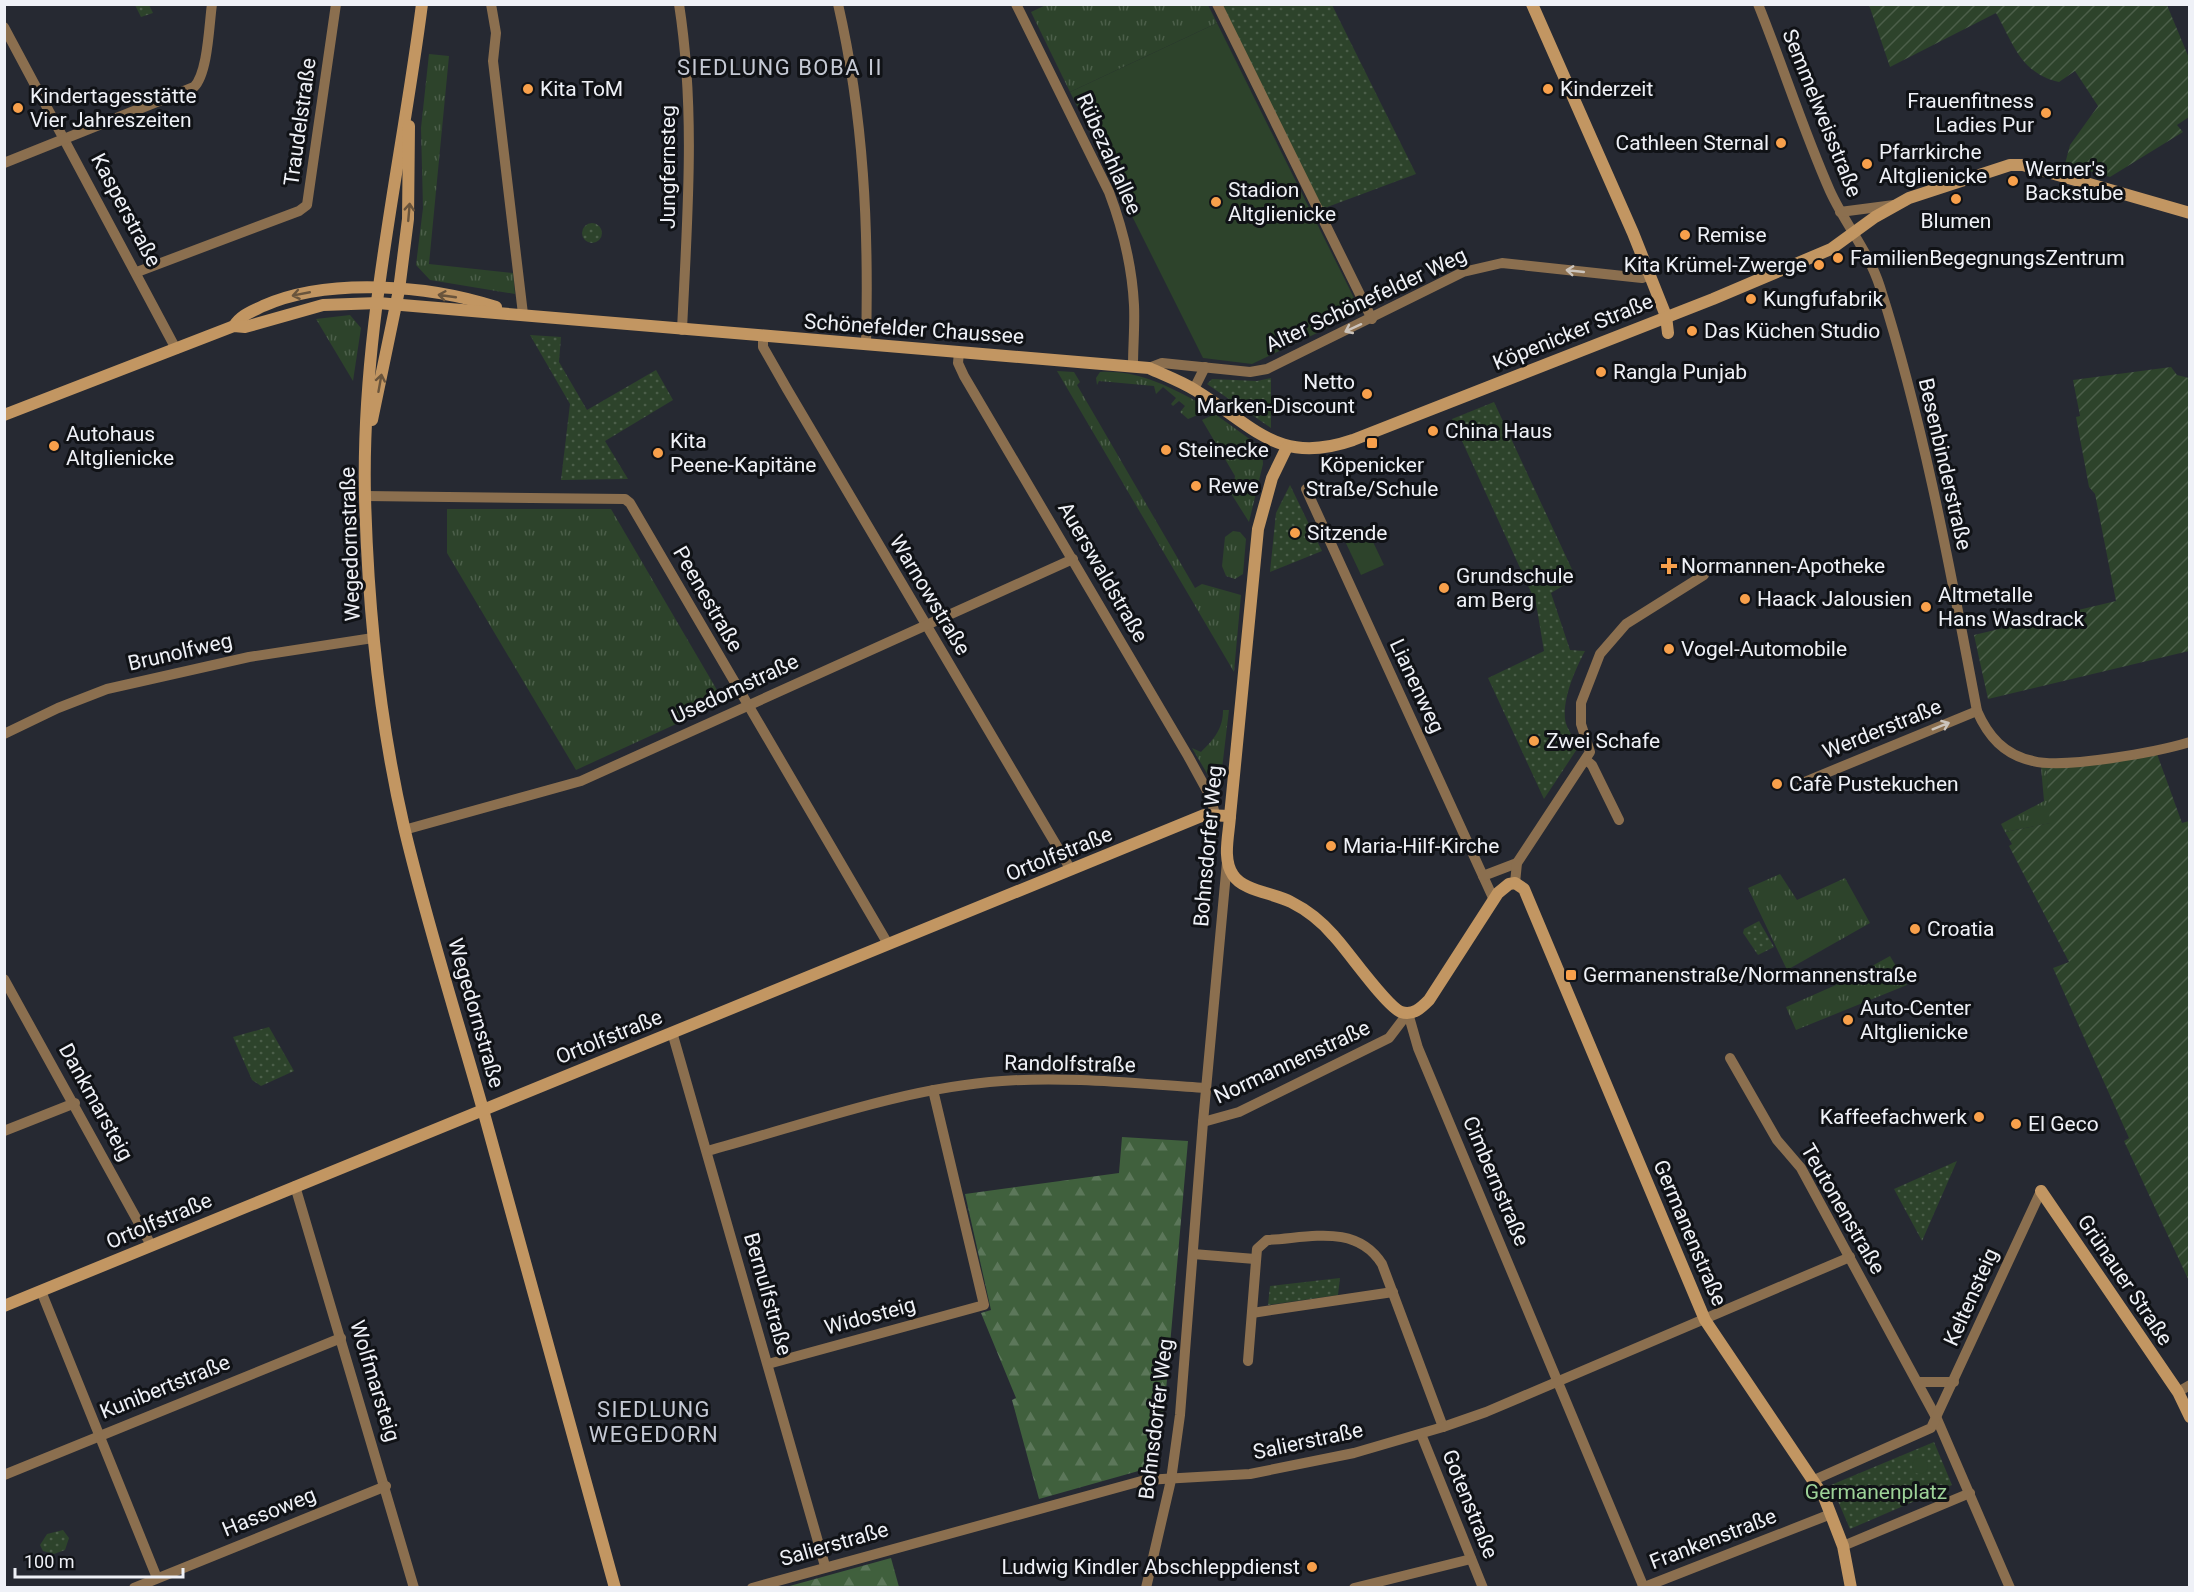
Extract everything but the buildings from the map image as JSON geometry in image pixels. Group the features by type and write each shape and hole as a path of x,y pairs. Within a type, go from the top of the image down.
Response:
{"street":[{"path":"4,164 194,87 200,81 212,4"},
{"name":"Traudelstraße","path":"137,272 299,211 307,205 336,4"},
{"name":"Wegedornstraße","path":"422,4 408,108 395,173 367,394 365,496 373,638 386,737 404,830 615,1587"},
{"path":"491,4 496,33 493,61 521,285 520,314"},
{"name":"Jungfernsteg","path":"679,4 686,75 689,141 689,206 682,330"},
{"path":"838,4 857,100 866,201 866,344"},
{"name":"Rübezahlallee","path":"1016,4 1109,192 1121,224 1130,267 1134,306 1133,366"},
{"path":"1217,4 1372,319"},
{"path":"1532,4 1650,275 1666,316 1668,333"},
{"name":"Semmelweisstraße","path":"1758,4 1839,212 1853,233"},
{"name":"Kasperstraße","path":"4,27 137,272 176,349"},
{"name":"Wegedornstraße","path":"367,439 399,290 410,208 408,108"},
{"name":"Köpenicker Straße","path":"1287,447 1310,450 1343,444 1831,249 1894,205 1956,181 2017,165 2190,213"},
{"name":"Köpenicker Straße","path":"1839,212 1894,205"},
{"name":"Besenbinderstraße","path":"1853,233 1860,241 1879,284 1923,438 1977,711 1987,733 1998,744 2032,761 2107,758 2190,742"},
{"name":"Alter Schönefelder Weg","path":"1149,368 1162,363 1250,372 1267,369 1463,272 1483,266 1502,263 1642,278 1650,275"},
{"name":"Schönefelder Chaussee","path":"234,326 240,317 295,294 349,288 399,290 474,300 520,314"},
{"name":"Schönefelder Chaussee","path":"4,415 234,326 245,327 323,305 378,303 1149,368 1194,389 1271,441 1287,447"},
{"name":"Warnowstraße","path":"763,337 763,347 777,372 1071,870"},
{"name":"Auerswaldstraße","path":"959,351 958,363 964,376 1210,796 1215,814"},
{"path":"1194,389 1205,367"},
{"name":"Bohnsdorfer Weg","path":"1146,1587 1171,1480 1180,1415 1203,1122 1258,529 1272,478 1287,447"},
{"name":"Lianenweg","path":"1306,489 1494,900"},
{"name":"Peenestraße","path":"365,496 625,499 630,503 888,944"},
{"name":"Usedomstraße","path":"404,830 581,781 1073,559"},
{"path":"1515,883 1517,863 1590,752 1581,724 1581,703 1600,654 1626,624 1704,575"},
{"name":"Brunolfweg","path":"4,734 58,708 116,687 249,657 373,638"},
{"name":"Werderstraße","path":"1802,783 1977,711"},
{"path":"1586,760 1592,765 1619,820"},
{"name":"Ortolfstraße","path":"4,1306 1204,815 1230,816"},
{"path":"1227,861 1238,882 1281,897 1311,915 1333,935 1393,1006 1408,1013"},
{"path":"1483,876 1517,863"},
{"name":"Normannenstraße","path":"1203,1122 1239,1112 1389,1038 1408,1013 1416,1012 1429,1000 1494,900 1505,887 1515,883"},
{"name":"Germanenstraße","path":"1515,883 1528,894 1705,1320 1814,1480 1831,1514 1843,1546 1851,1587"},
{"name":"Dankmarsteig","path":"4,979 75,1103 151,1245"},
{"name":"Cimbernstraße","path":"1408,1013 1418,1048 1644,1587"},
{"name":"Bernulfstraße","path":"672,1032 825,1566"},
{"name":"Teutonenstraße","path":"1730,1058 1778,1140 1801,1168 1918,1382 1937,1419 2010,1587"},
{"name":"Randolfstraße","path":"707,1151 933,1090 992,1082 1039,1079 1206,1088"},
{"name":"Widosteig","path":"768,1364 984,1305 933,1090"},
{"path":"4,1131 75,1103"},
{"name":"Wolfmarsteig","path":"295,1186 386,1486 414,1587"},
{"name":"Keltensteig","path":"1937,1419 2040,1191"},
{"name":"Grünauer Straße","path":"2040,1191 2178,1392 2190,1417"},
{"path":"1248,1361 1257,1249 1267,1240 1352,1237 1375,1252 1393,1292 1443,1427"},
{"path":"1193,1254 1255,1259"},
{"name":"Salierstraße","path":"752,1587 1145,1480 1250,1474 1353,1453 1421,1434 1705,1320 1850,1257"},
{"path":"41,1291 157,1578"},
{"path":"1252,1313 1393,1292"},
{"name":"Kunibertstraße","path":"4,1475 341,1338"},
{"path":"1918,1382 1954,1382"},
{"path":"2178,1392 2190,1385"},
{"path":"1814,1480 1931,1428 1937,1419"},
{"name":"Gotenstraße","path":"1421,1434 1483,1587"},
{"name":"Hassoweg","path":"134,1587 386,1486"},
{"path":"1843,1546 1970,1493"},
{"name":"Frankenstraße","path":"1644,1587 1831,1514"},
{"path":"1354,1587 1471,1559"}],"green space":[{"path":"1048,4 1208,5 1217,23 1070,92 1031,12"},
{"path":"135,5 149,5 153,13 141,17"},
{"path":"1220,5 1332,5 1416,174 1322,209"},
{"path":"1869,5 2167,5 2189,58 2189,117 2177,125 2183,132 2110,177 2065,164 2070,145 2098,106 2075,71 2059,82 2036,72 2027,65 2013,46 1996,13 1890,67"},
{"name":"Stadion Altglienicke","path":"1217,23 1361,312 1252,364 1203,358 1070,92"},
{"path":"429,54 449,56 429,264 513,273 515,294 430,280 416,265 423,208 421,128"},
{"path":"592,223 599,226 602,233 599,240 592,243 585,240 582,233 585,226"},
{"path":"350,315 361,328 353,381 316,319"},
{"path":"530,335 561,337 559,362 587,410 656,370 673,400 605,441 628,479 561,480 570,404"},
{"path":"2171,367 2177,375 2189,378 2189,651 1988,699 1974,635 2116,601 2095,494 2089,487 2076,417 2080,416 2073,380"},
{"path":"1057,371 1074,372 1080,382 1077,385 1195,588 1202,584 1241,595 1234,672"},
{"path":"1100,372 1128,374 1154,381 1203,405 1205,412 1188,419 1180,412 1185,406 1179,401 1173,406 1171,404 1176,398 1163,387 1156,394 1154,386 1099,381 1097,385 1096,378"},
{"path":"1271,378 1271,428 1207,384 1212,379 1257,381"},
{"path":"1494,402 1576,578 1551,593 1570,650 1585,651 1570,684 1565,711 1566,723 1577,749 1544,799 1488,678 1544,651 1536,603 1452,419"},
{"path":"1215,414 1262,448 1263,464 1249,522 1232,495 1235,476 1202,420"},
{"path":"1290,485 1322,551 1270,572 1276,513"},
{"path":"447,509 611,509 724,702 576,770 447,553"},
{"path":"1366,527 1384,565 1361,575 1343,537"},
{"path":"1233,531 1240,532 1246,539 1243,574 1235,579 1226,576 1222,566 1225,537"},
{"path":"1223,710 1229,710 1219,794 1192,748 1201,752 1210,743 1219,728"},
{"path":"2157,754 2182,823 2189,821 2189,1281 2124,1141 2129,1138 2053,968 2069,962 2009,846 2012,844 2005,832 2050,823 2046,767"},
{"path":"2041,767 2046,767 2051,823 2005,832 2001,824 2044,801"},
{"path":"1780,874 1797,900 1845,878 1870,923 1787,970 1748,888"},
{"path":"1759,921 1774,947 1758,955 1743,933 1744,929"},
{"path":"1890,956 1907,985 1796,1030 1786,1007 1845,981"},
{"path":"269,1027 294,1071 261,1086 252,1080 233,1037"},
{"path":"1122,1137 1188,1141 1165,1402 1153,1471 1142,1470 1039,1499 1012,1400 1016,1398 981,1313 991,1310 965,1194 1119,1173"},
{"path":"1957,1161 1922,1241 1894,1189"},
{"path":"1340,1278 1338,1295 1268,1305 1270,1286"},
{"name":"Germanenplatz","path":"1934,1442 1952,1485 1850,1529 1831,1485"},
{"path":"1920,1458 1926,1460 1928,1466 1926,1472 1920,1474 1914,1472 1912,1466 1914,1460"},
{"path":"63,1530 69,1538 65,1550 54,1554 43,1551 40,1545 47,1534"},
{"path":"891,1558 899,1587 786,1587"}],"place":[{"name":"Kita ToM","path":"528,89"},
{"name":"Kinderzeit","path":"1548,89"},
{"name":"Kindertagesstätte Vier Jahreszeiten","path":"18,108"},
{"name":"Frauenfitness Ladies Pur","path":"2046,113"},
{"name":"Cathleen Sternal","path":"1781,143"},
{"name":"Pfarrkirche Altglienicke","path":"1867,164"},
{"name":"Werner's Backstube","path":"2013,181"},
{"name":"Blumen","path":"1956,199"},
{"name":"Stadion Altglienicke","path":"1216,202"},
{"name":"Remise","path":"1685,235"},
{"name":"FamilienBegegnungsZentrum","path":"1838,258"},
{"name":"Kita Krümel-Zwerge","path":"1819,265"},
{"name":"Kungfufabrik","path":"1751,299"},
{"name":"Das Küchen Studio","path":"1692,331"},
{"name":"Rangla Punjab","path":"1601,372"},
{"name":"Netto Marken-Discount","path":"1367,394"},
{"name":"China Haus","path":"1433,431"},
{"name":"Köpenicker Straße/Schule","path":"1372,443"},
{"name":"Autohaus Altglienicke","path":"54,446"},
{"name":"Steinecke","path":"1166,450"},
{"name":"Kita Peene-Kapitäne","path":"658,453"},
{"name":"Rewe","path":"1196,486"},
{"name":"Sitzende","path":"1295,533"},
{"name":"Normannen-Apotheke","path":"1669,566"},
{"name":"Grundschule am Berg","path":"1444,588"},
{"name":"Haack Jalousien","path":"1745,599"},
{"name":"Altmetalle Hans Wasdrack","path":"1926,607"},
{"name":"Vogel-Automobile","path":"1669,649"},
{"name":"Zwei Schafe","path":"1534,741"},
{"name":"Cafè Pustekuchen","path":"1777,784"},
{"name":"Maria-Hilf-Kirche","path":"1331,846"},
{"name":"Croatia","path":"1915,929"},
{"name":"Germanenstraße/Normannenstraße","path":"1571,975"},
{"name":"Auto-Center Altglienicke","path":"1848,1020"},
{"name":"Kaffeefachwerk","path":"1979,1117"},
{"name":"El Geco","path":"2016,1124"},
{"name":"Ludwig Kindler Abschleppdienst","path":"1312,1567"}],"district":[{"name":"SIEDLUNG BOBA II","path":"780,67"},
{"name":"SIEDLUNG WEGEDORN","path":"654,1422"}]}
